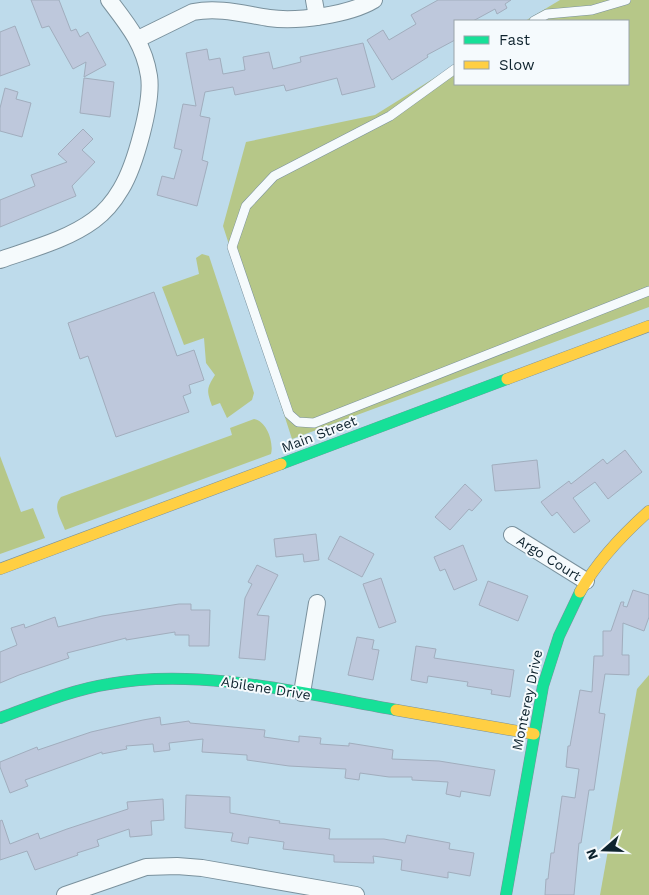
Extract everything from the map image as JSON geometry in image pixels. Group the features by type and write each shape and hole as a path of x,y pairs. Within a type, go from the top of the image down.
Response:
{"street":[{"path":"0,260 79,230 95,220 112,203 122,188 133,160 145,119 150,99 150,77 138,39 110,0"},
{"path":"314,0 317,16"},
{"path":"138,39 185,16 201,11 228,10 285,19 348,12 374,0"},
{"name":"Main Street","path":"0,569 649,326"},
{"name":"Monterey Drive","path":"506,895 534,734 550,659 560,630 575,599 607,552 628,529 649,511"},
{"name":"Argo Court","path":"512,535 586,581"},
{"path":"302,693 317,603"},
{"name":"Abilene Drive","path":"0,718 94,686 154,678 192,678 302,693 534,734"},
{"path":"65,895 146,867 177,866 202,868 356,895"}],"lane":[{"path":"536,20 547,14 592,10 626,0"},
{"path":"454,71 390,116 274,176 246,206 232,247 289,414 298,422 314,423 649,292"}],"green space":[{"path":"560,0 649,0 649,307 292,439 223,226 246,142 375,115 454,66 454,85 629,85 629,20 527,20"},
{"path":"202,254 209,256 254,393 252,400 227,418 220,403 212,406 209,397 208,390 215,375 206,363 204,338 184,345 162,287 199,274 196,258"},
{"path":"254,419 266,428 272,449 271,454 65,530 57,509 58,501 61,497 232,435 230,428"},
{"path":"0,456 21,512 33,508 45,538 0,554"},
{"path":"649,675 649,895 600,895 637,689"}],"building":[{"path":"31,0 59,0 71,31 76,29 80,37 88,32 106,65 84,77 86,62 73,69 49,26 42,28"},
{"path":"438,0 511,0 505,4 507,8 497,14 495,9 475,20 454,20 454,41 427,55 428,57 392,80 367,40 383,30 389,40 416,24 411,15"},
{"path":"15,26 30,65 0,76 0,32"},
{"path":"363,43 375,87 342,95 337,78 286,91 284,85 235,95 233,87 205,92 200,116 210,118 202,160 208,162 197,206 157,195 162,176 174,179 182,150 174,148 183,104 196,106 186,53 207,49 209,60 220,58 223,74 245,70 243,57 269,52 273,69 301,62 300,57"},
{"path":"84,78 114,82 110,117 80,113"},
{"path":"5,88 18,92 16,99 31,103 22,137 0,131 0,108"},
{"path":"83,129 93,139 82,150 95,162 72,186 76,196 0,227 0,200 35,186 31,175 67,162 58,154"},
{"path":"154,292 177,356 194,350 204,380 189,385 191,393 183,396 189,412 116,437 88,356 80,359 68,323"},
{"path":"625,450 642,472 608,499 595,482 573,498 590,521 574,533 557,512 552,516 541,502 569,481 571,484 603,459 607,464"},
{"path":"537,460 540,488 495,491 492,465"},
{"path":"465,484 482,500 472,511 469,509 450,530 435,517"},
{"path":"316,534 319,560 304,562 303,554 276,557 274,539"},
{"path":"340,536 374,554 362,577 328,559"},
{"path":"463,545 477,580 454,590 445,569 440,571 434,557"},
{"path":"257,565 278,575 257,615 269,616 265,660 239,658 245,598 252,584 248,582"},
{"path":"381,578 396,622 379,628 363,584"},
{"path":"488,581 528,596 518,621 479,605"},
{"path":"633,590 649,595 649,617 644,631 623,623 622,655 629,655 629,675 605,674 599,713 605,714 594,790 589,790 581,843 579,843 574,895 545,895 551,853 554,853 562,796 575,798 579,769 566,767 568,746 570,746 580,690 592,692 594,656 603,656 603,631 611,631 621,602 624,602 623,606 627,607"},
{"path":"179,604 191,604 191,610 210,610 209,646 189,646 189,635 175,635 175,632 126,640 126,638 67,653 69,658 0,683 0,652 17,645 11,628 24,624 25,628 55,617 58,627 102,616"},
{"path":"357,637 374,640 372,649 379,650 373,680 348,675"},
{"path":"416,646 436,649 434,658 514,670 510,697 491,694 492,690 467,686 468,682 428,676 427,683 411,680"},
{"path":"160,717 161,725 189,721 190,723 265,730 264,737 299,742 299,736 321,738 320,744 349,746 349,743 393,750 392,759 439,761 495,770 490,796 461,791 460,797 446,794 448,782 412,780 412,777 389,777 360,773 359,780 345,778 346,769 289,766 247,760 247,755 202,752 203,739 169,743 170,750 154,752 153,744 126,746 127,749 102,754 102,752 25,780 28,786 10,793 0,767 0,762 37,747 38,750 91,732"},
{"path":"186,795 230,797 230,813 280,821 279,823 330,829 329,839 384,839 405,843 407,835 450,843 449,849 474,853 470,876 448,872 448,878 401,870 402,860 373,856 374,863 334,862 334,855 283,849 284,842 249,837 248,844 231,841 233,833 185,828"},
{"path":"163,799 164,820 151,821 152,835 130,837 129,829 97,840 99,846 35,870 27,851 0,860 0,821 2,820 10,844 38,833 40,839 128,809 127,802"}],"traffic: fast":[{"path":"281,464 507,379"},
{"path":"506,895 543,686 559,636 580,592"},
{"path":"0,718 81,690 143,680 179,679 216,681 289,690 396,710"}],"traffic: slow":[{"path":"507,379 649,326"},
{"path":"0,569 281,464"},
{"path":"580,592 611,548 649,511"},
{"path":"396,710 534,734"}]}
